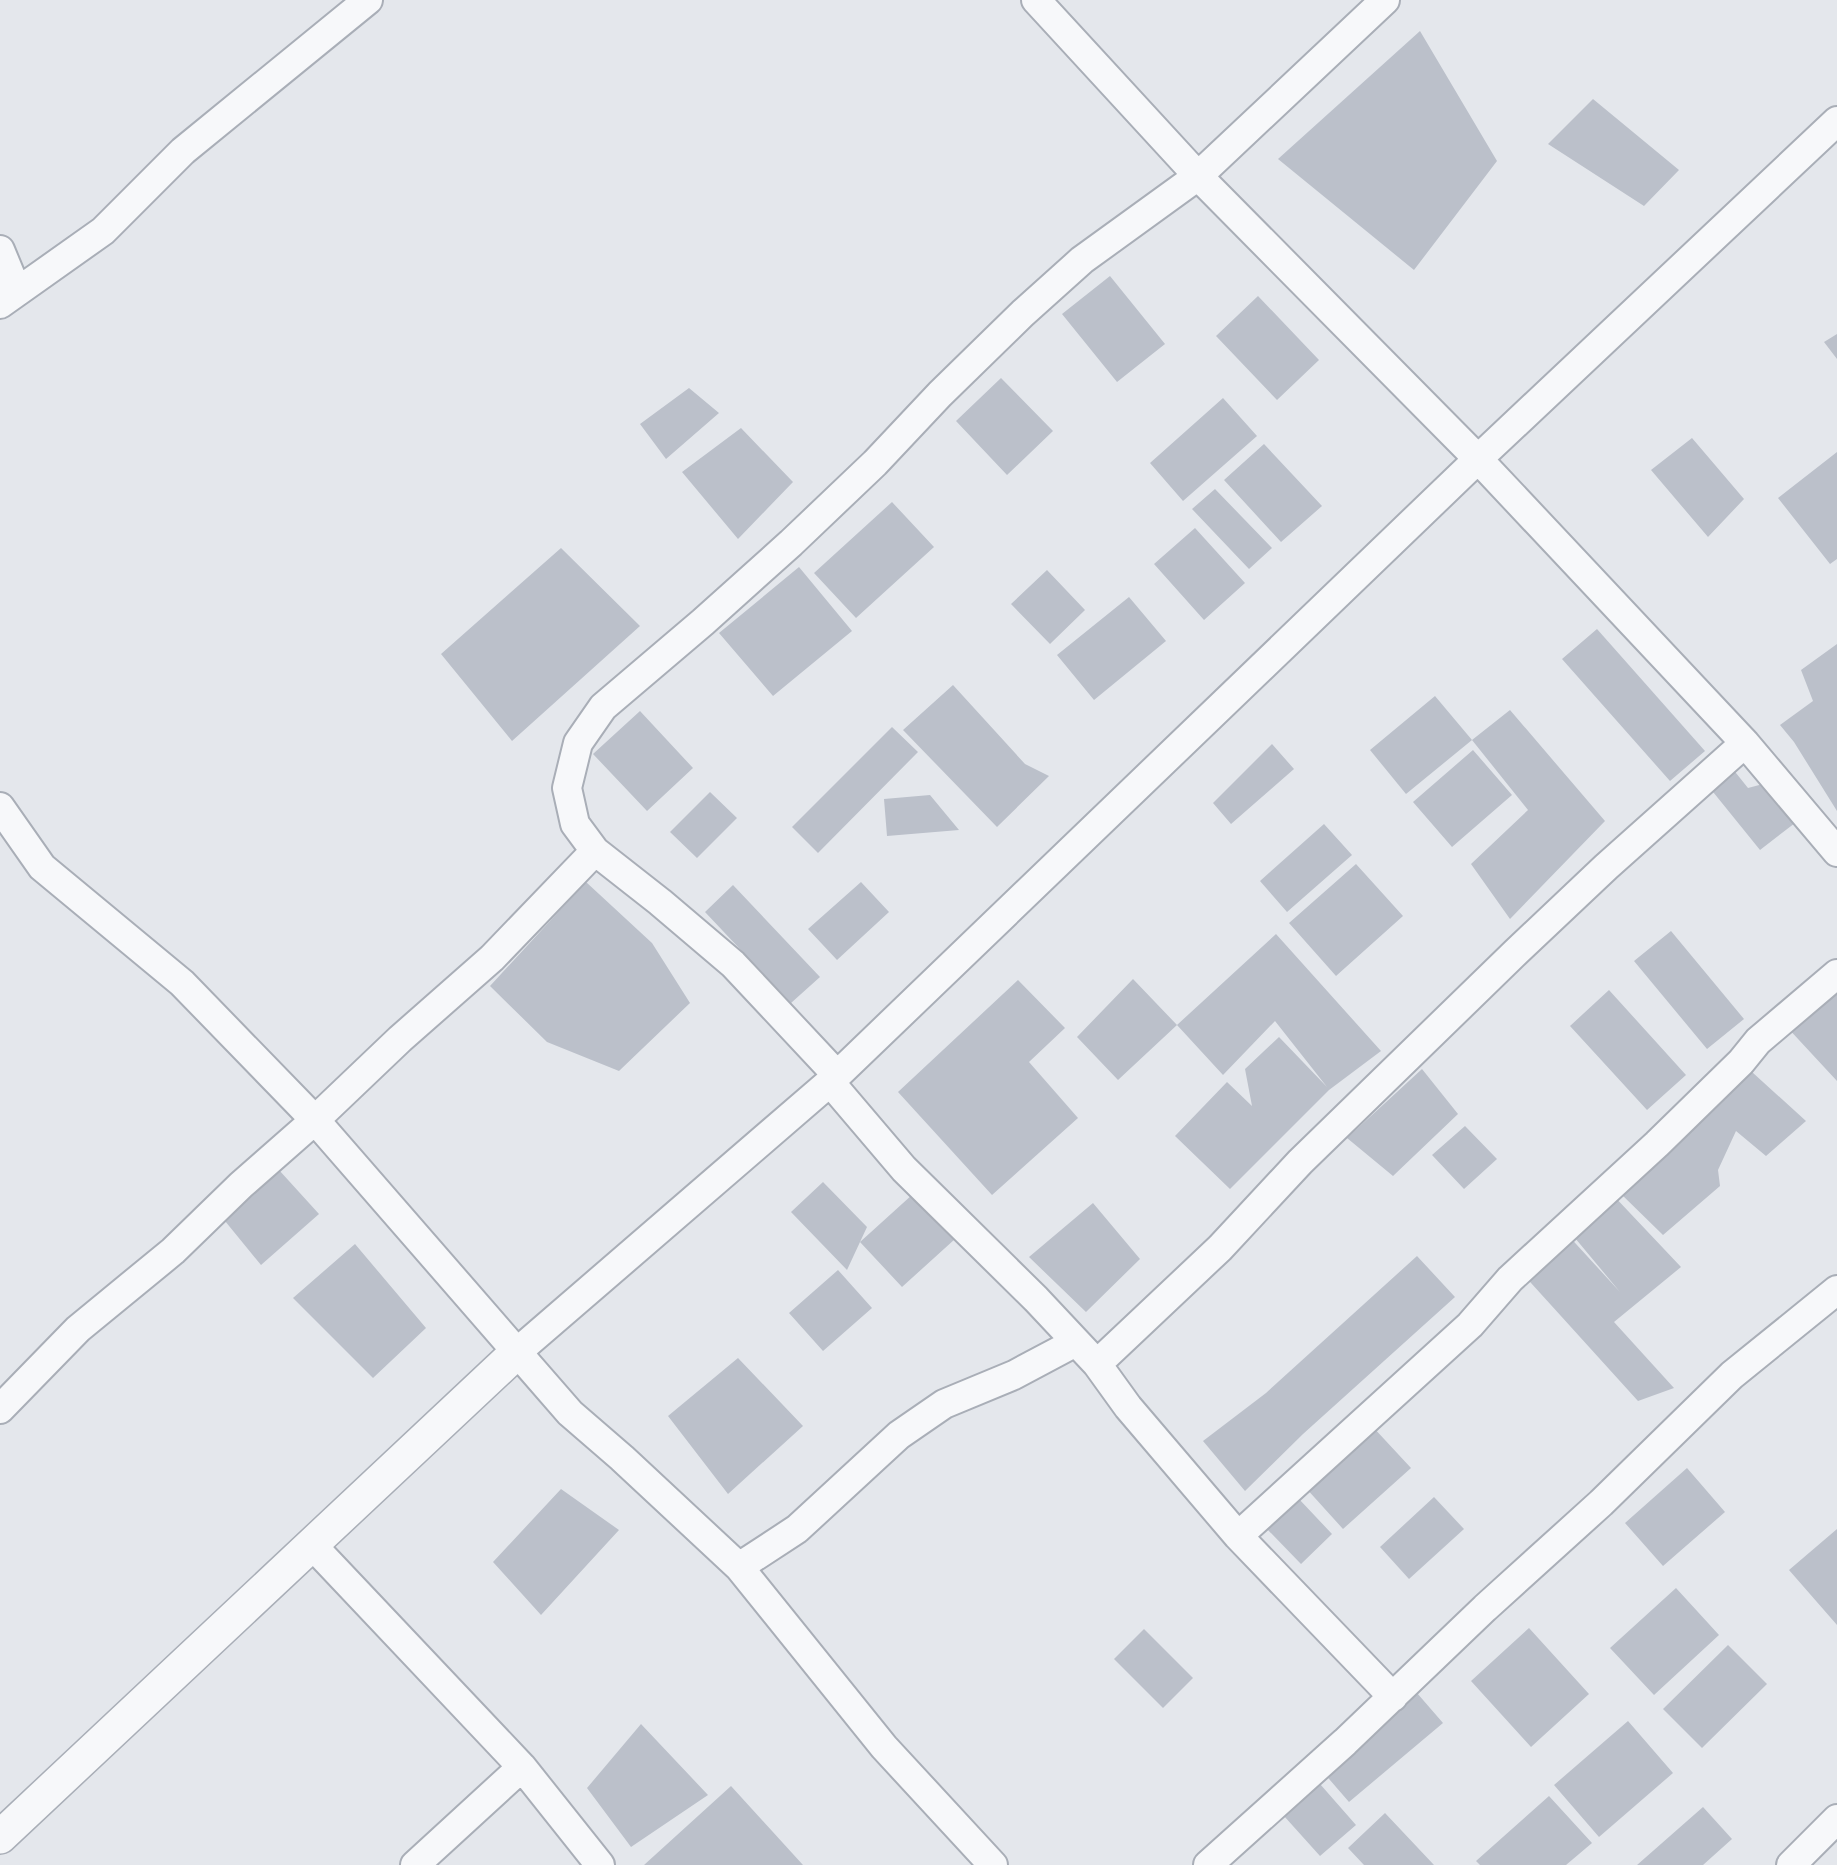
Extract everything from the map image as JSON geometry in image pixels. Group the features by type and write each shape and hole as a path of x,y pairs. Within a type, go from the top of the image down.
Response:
{"street":[{"path":"0,250 9,298 103,231 183,151 368,0"},
{"path":"1035,0 1198,176 1478,459 1745,743 1837,852"},
{"path":"1385,0 1198,176 1082,260 1023,313 940,394 875,463 791,543 603,707 578,743 567,788 575,824 595,851 733,964 834,1078 904,1169 1036,1299 1097,1364 1128,1407 1238,1536 1393,1697"},
{"path":"0,1837 313,1546 516,1353 834,1078 1478,459 1837,121"},
{"path":"1097,1364 1220,1248 1300,1162 1524,944 1745,743"},
{"path":"0,807 42,867 182,983 315,1120 570,1413 739,1567 884,1747 993,1865"},
{"path":"0,1409 78,1329 173,1251 240,1185 315,1120 400,1039 492,958 595,851"},
{"path":"1238,1536 1470,1325 1510,1279 1657,1144 1741,1062 1758,1041 1837,974"},
{"path":"1208,1865 1345,1742 1485,1608 1601,1503 1732,1376 1837,1290"},
{"path":"739,1567 797,1528 899,1435 944,1404 1014,1375 1076,1342"},
{"path":"313,1546 522,1767 600,1865"},
{"path":"415,1865 522,1767"},
{"path":"1791,1865 1837,1819"}],"building":[{"path":"1420,31 1497,161 1414,270 1278,159"},
{"path":"1593,99 1679,170 1644,206 1548,144"},
{"path":"1110,276 1165,344 1117,382 1062,314"},
{"path":"1258,296 1319,360 1277,400 1216,336"},
{"path":"1837,334 1837,359 1824,342"},
{"path":"1001,378 1053,431 1007,475 956,421"},
{"path":"689,388 719,413 666,459 640,424"},
{"path":"1223,398 1257,436 1183,501 1150,463"},
{"path":"741,428 793,482 738,539 682,472"},
{"path":"1692,438 1744,499 1708,537 1651,470"},
{"path":"1264,444 1322,506 1281,542 1224,480"},
{"path":"1837,452 1837,559 1830,564 1778,498"},
{"path":"1215,489 1272,548 1249,569 1192,509"},
{"path":"892,502 934,547 856,618 814,573"},
{"path":"1195,528 1245,583 1204,620 1154,564"},
{"path":"561,548 640,626 512,741 441,654"},
{"path":"799,567 852,631 773,696 719,633"},
{"path":"1047,570 1085,610 1050,644 1011,604"},
{"path":"1129,597 1166,641 1094,700 1057,655"},
{"path":"1597,629 1705,751 1670,781 1562,659"},
{"path":"1837,644 1837,811 1794,742 1780,725 1813,701 1801,670"},
{"path":"953,685 1025,764 1049,776 997,827 903,730"},
{"path":"1435,696 1472,740 1406,794 1370,750"},
{"path":"1510,710 1605,821 1510,919 1471,864 1528,810 1472,740"},
{"path":"640,711 693,768 647,811 593,754"},
{"path":"892,727 918,752 818,853 792,827"},
{"path":"1272,744 1294,769 1231,824 1213,803"},
{"path":"1473,750 1512,795 1452,847 1413,802"},
{"path":"1728,763 1748,788 1763,784 1795,823 1760,850 1705,782"},
{"path":"710,792 737,818 697,858 670,832"},
{"path":"930,795 959,830 887,836 884,799"},
{"path":"1324,824 1352,855 1287,912 1260,881"},
{"path":"1356,864 1403,916 1336,976 1289,923"},
{"path":"586,882 652,943 690,1003 619,1071 547,1042 490,986"},
{"path":"861,882 889,912 837,960 808,929"},
{"path":"733,885 820,977 791,1003 705,912"},
{"path":"1671,931 1744,1019 1707,1049 1634,961"},
{"path":"1276,934 1381,1051 1329,1090 1230,1189 1175,1136 1227,1082 1252,1106 1245,1069 1279,1037 1327,1087 1275,1021 1223,1075 1177,1025"},
{"path":"1133,979 1177,1025 1118,1080 1077,1037"},
{"path":"1018,980 1065,1028 1029,1062 1078,1118 992,1195 898,1092"},
{"path":"1837,989 1837,1081 1786,1026"},
{"path":"1609,990 1686,1075 1647,1110 1570,1026"},
{"path":"1741,1062 1806,1121 1766,1156 1736,1131 1718,1170 1720,1186 1663,1235 1619,1192"},
{"path":"1422,1069 1458,1114 1393,1176 1347,1138"},
{"path":"1465,1126 1497,1159 1464,1189 1432,1155"},
{"path":"279,1170 319,1214 261,1265 225,1221"},
{"path":"823,1182 867,1227 847,1270 791,1212"},
{"path":"913,1194 955,1239 902,1287 860,1242"},
{"path":"1612,1194 1681,1267 1614,1322 1674,1388 1638,1401 1522,1273 1566,1233 1620,1292 1570,1232"},
{"path":"1093,1203 1140,1259 1086,1312 1029,1257"},
{"path":"355,1244 426,1328 373,1378 293,1298"},
{"path":"1417,1256 1455,1297 1303,1434 1245,1491 1203,1441 1266,1393"},
{"path":"838,1270 872,1308 823,1351 789,1313"},
{"path":"738,1358 803,1426 728,1494 668,1416"},
{"path":"1372,1426 1411,1468 1343,1529 1305,1487"},
{"path":"1687,1468 1725,1512 1663,1566 1625,1523"},
{"path":"561,1489 619,1530 541,1615 493,1562"},
{"path":"1434,1497 1464,1529 1409,1579 1380,1547"},
{"path":"1299,1499 1332,1534 1301,1564 1267,1529"},
{"path":"1837,1529 1837,1625 1789,1570"},
{"path":"1676,1588 1719,1635 1654,1695 1610,1648"},
{"path":"1529,1628 1589,1694 1531,1747 1471,1681"},
{"path":"1144,1629 1193,1678 1163,1708 1114,1659"},
{"path":"1728,1645 1767,1684 1702,1748 1663,1709"},
{"path":"1417,1693 1443,1723 1349,1802 1323,1772"},
{"path":"1628,1721 1673,1773 1599,1837 1554,1785"},
{"path":"641,1724 708,1795 631,1847 587,1788"},
{"path":"1320,1784 1356,1825 1320,1856 1284,1816"},
{"path":"731,1786 803,1865 644,1865"},
{"path":"1549,1796 1592,1843 1566,1865 1480,1865 1476,1861"},
{"path":"1703,1807 1732,1839 1703,1865 1637,1865"},
{"path":"1385,1813 1434,1865 1364,1865 1348,1848"}]}
